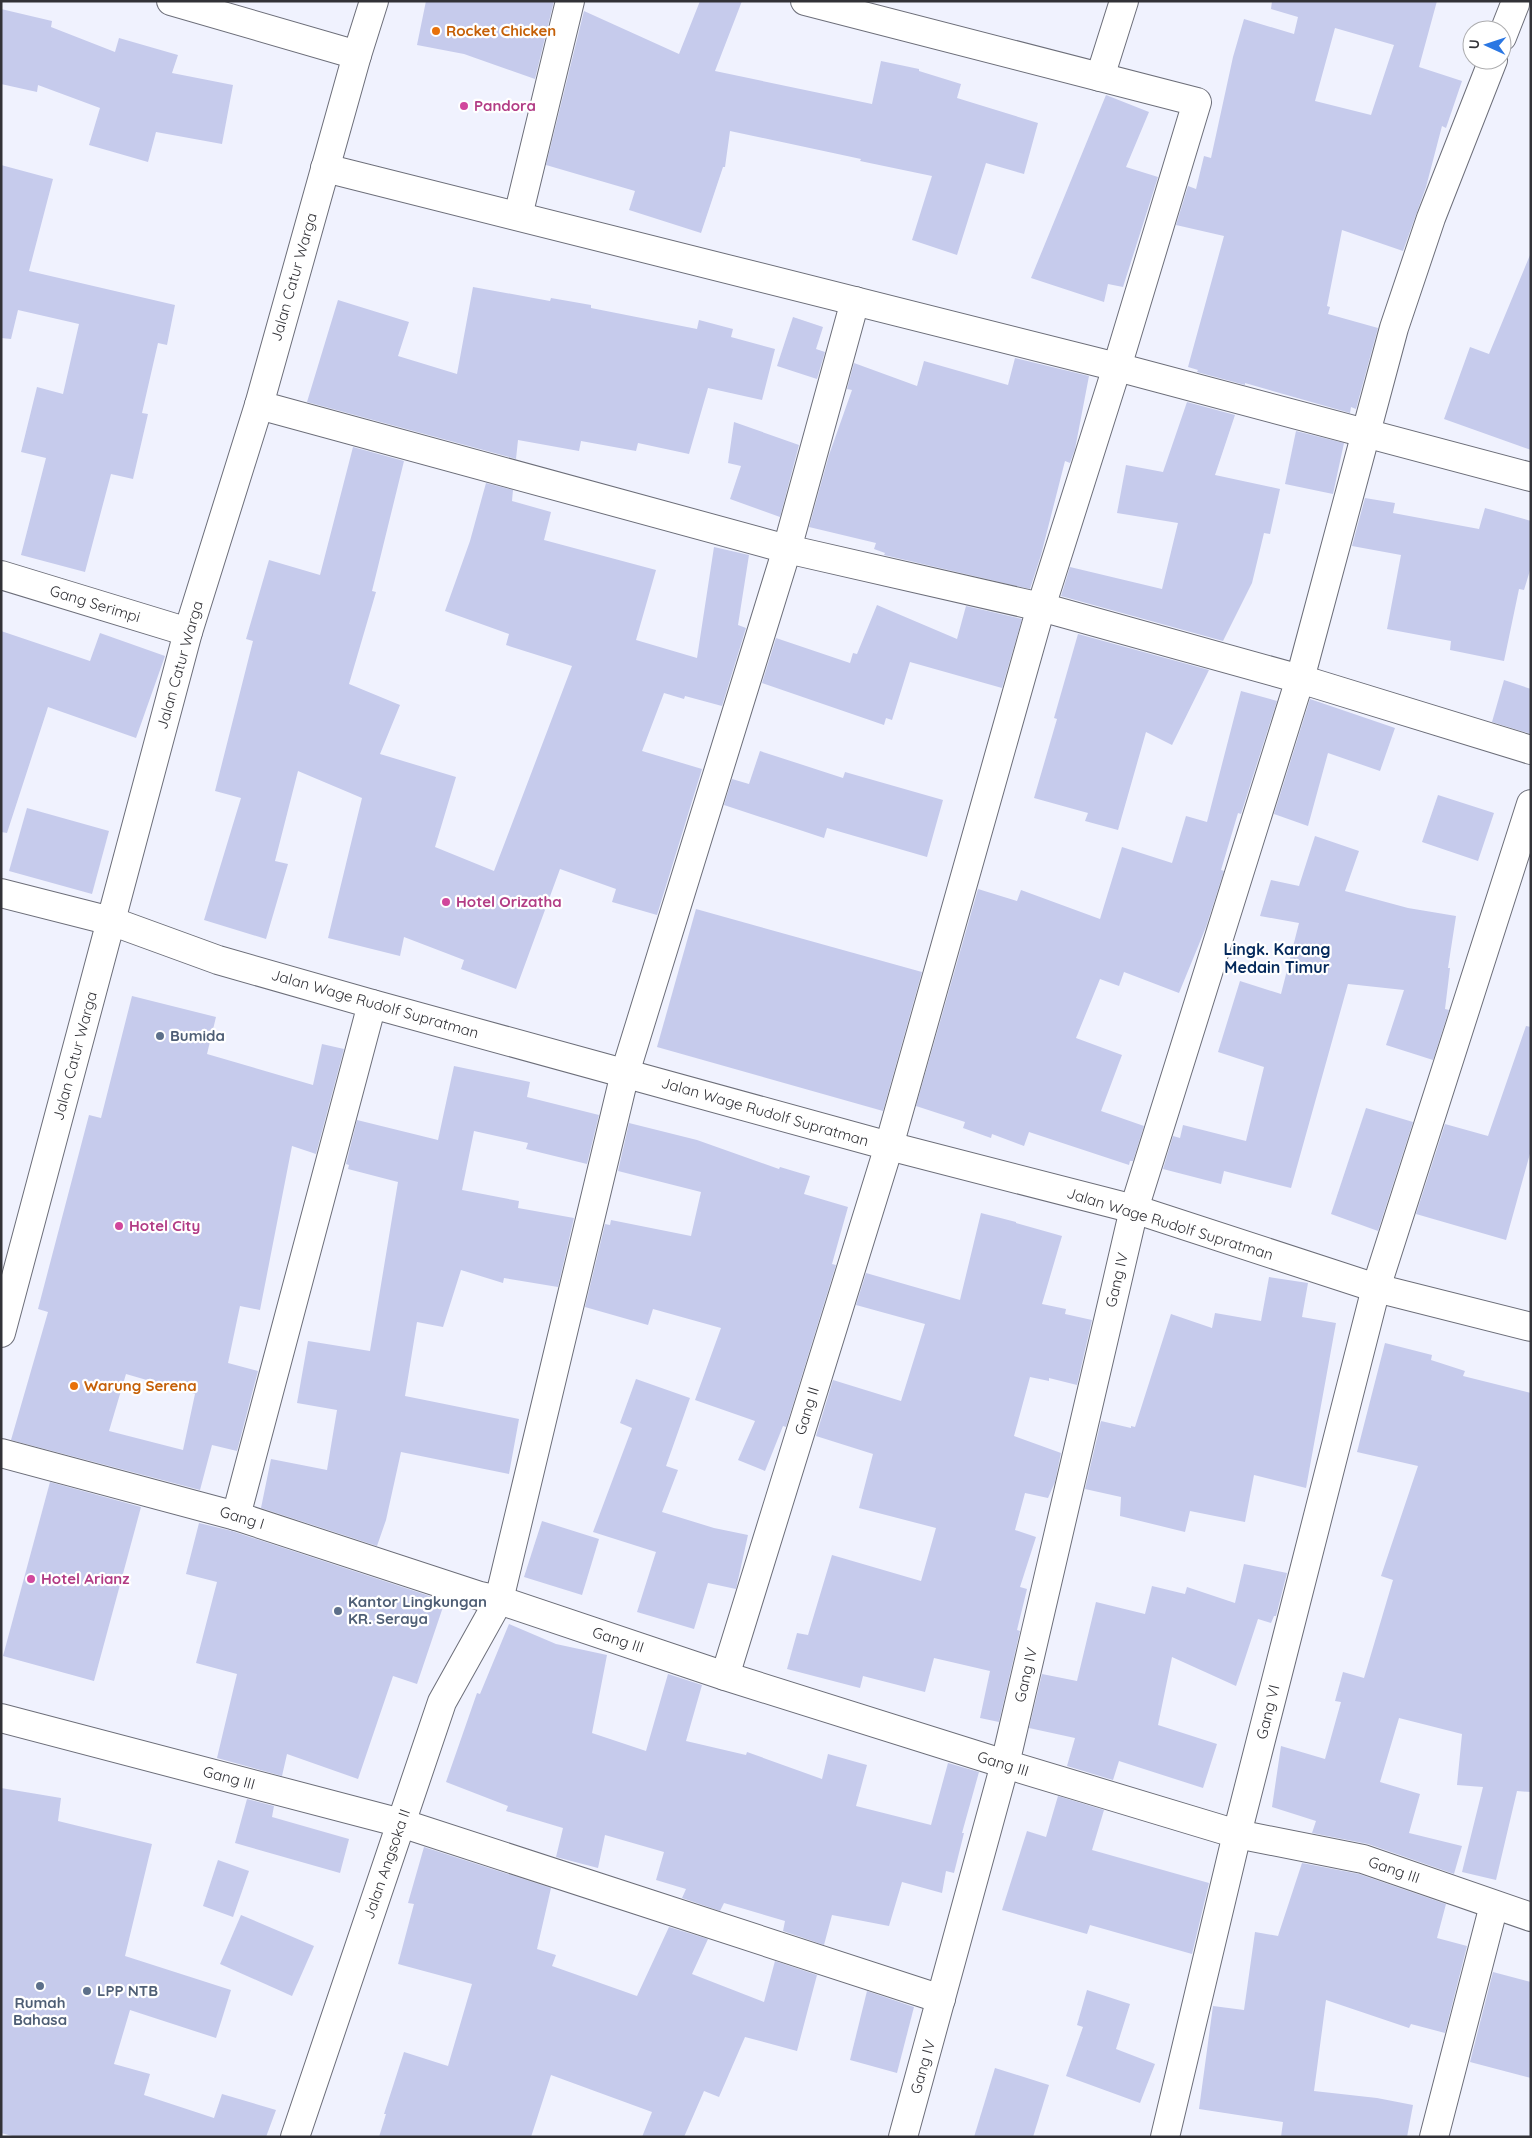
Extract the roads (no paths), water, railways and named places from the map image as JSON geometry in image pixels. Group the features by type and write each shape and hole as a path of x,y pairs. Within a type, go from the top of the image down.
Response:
{"street":[{"path":"171,1 357,55"},
{"name":"Jalan Catur Warga","path":"1,1333 188,632 259,405 324,168 374,1"},
{"path":"518,216 570,1"},
{"path":"805,1 1100,78 1124,1"},
{"path":"1509,20 1515,4"},
{"name":"Gang IV","path":"903,2137 1005,1764 1134,1209 1300,679 1394,328 1431,218 1489,70"},
{"name":"Gang II","path":"725,1676 888,1146 1041,607 1117,367 1196,102 1100,78"},
{"path":"324,168 1117,367 1531,477"},
{"name":"Jalan Angsoka II","path":"295,2137 442,1702 489,1598 625,1073 787,549 855,301"},
{"path":"259,405 787,549 1041,607 1300,679 1531,750"},
{"name":"Gang Serimpi","path":"1,575 188,632"},
{"name":"Gang VI","path":"1165,2137 1237,1834 1376,1288 1531,804"},
{"name":"Jalan Wage Rudolf Supratman","path":"1,893 112,921 218,960 372,1004 888,1146 1134,1209 1376,1288 1531,1326"},
{"path":"236,1516 372,1004"},
{"name":"Gang I","path":"1,1453 236,1516 489,1598"},
{"name":"Gang III","path":"489,1598 725,1676 1005,1764 1237,1834 1363,1859 1531,1917"},
{"name":"Gang III","path":"1,1718 401,1823 941,1999"},
{"path":"1434,2137 1494,1905"}],"place":[{"name":"Rocket Chicken","path":"436,31"},
{"name":"Pandora","path":"464,106"},
{"name":"Hotel Orizatha","path":"446,902"},
{"name":"Bumida","path":"160,1036"},
{"name":"Hotel City","path":"119,1226"},
{"name":"Warung Serena","path":"74,1386"},
{"name":"Hotel Arianz","path":"31,1579"},
{"name":"Kantor Lingkungan KR. Seraya","path":"338,1611"},
{"name":"Rumah Bahasa","path":"40,1986"},
{"name":"LPP NTB","path":"87,1991"}],"district":[{"name":"Lingk. Karang Medain Timur","path":"1277,958"}]}
